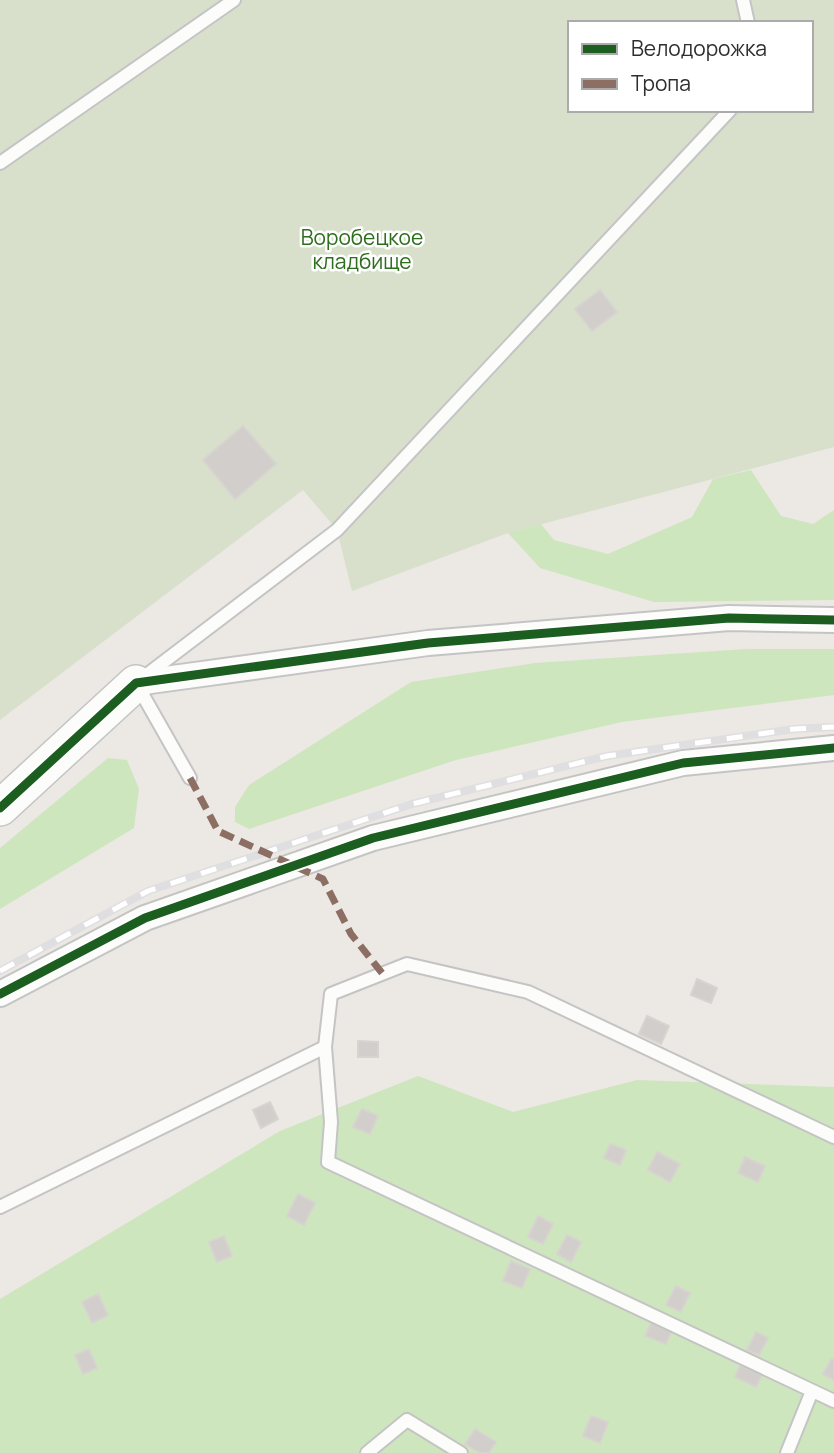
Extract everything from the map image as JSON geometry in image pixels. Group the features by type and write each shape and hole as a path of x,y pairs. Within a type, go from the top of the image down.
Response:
{"street":[{"path":"0,808 136,683 428,643 729,618 834,620"},
{"path":"0,993 145,918 373,838 684,763 834,748"}],"lane":[{"path":"0,163 234,0"},
{"path":"743,0 748,21"},
{"path":"190,778 136,683 337,530 728,112"},
{"path":"834,1137 528,992 407,964 331,994 325,1047 331,1122 328,1162 834,1401"},
{"path":"0,1207 325,1047"},
{"path":"787,1453 812,1391"},
{"path":"367,1453 407,1420 461,1453"}],"green space":[{"name":"Воробецкое кладбище","path":"0,0 834,0 834,447 508,533 352,591 337,530 303,490 0,720"},
{"path":"751,470 781,516 813,524 834,510 834,600 654,602 540,568 508,533 541,524 554,540 608,554 692,517 713,479"},
{"path":"746,649 834,649 834,695 622,722 456,760 249,829 235,822 235,807 249,785 411,682 535,663"},
{"path":"108,758 127,760 139,789 134,828 0,909 0,848"},
{"path":"418,1076 513,1112 637,1080 834,1087 834,1453 0,1453 0,1299 280,1131"}],"building":[{"path":"600,290 617,312 592,331 575,309"},
{"path":"243,426 276,464 235,499 203,460"},
{"path":"697,979 717,988 711,1003 691,995"},
{"path":"647,1016 669,1026 661,1044 639,1034"},
{"path":"358,1041 378,1042 378,1057 358,1057"},
{"path":"270,1102 278,1119 261,1128 253,1110"},
{"path":"362,1109 378,1116 370,1134 353,1127"},
{"path":"610,1144 626,1150 620,1165 604,1158"},
{"path":"657,1152 680,1164 670,1182 648,1170"},
{"path":"745,1157 765,1166 758,1182 738,1173"},
{"path":"298,1194 315,1203 304,1225 287,1216"},
{"path":"538,1216 553,1224 543,1244 528,1237"},
{"path":"567,1235 581,1242 571,1262 557,1254"},
{"path":"224,1236 232,1256 217,1262 209,1242"},
{"path":"511,1261 530,1269 522,1288 503,1281"},
{"path":"676,1286 690,1293 681,1312 666,1305"},
{"path":"98,1294 108,1315 92,1323 82,1302"},
{"path":"652,1321 672,1330 666,1344 645,1336"},
{"path":"756,1332 768,1338 759,1355 747,1350"},
{"path":"89,1349 97,1368 83,1374 75,1355"},
{"path":"831,1359 834,1360 834,1380 823,1374"},
{"path":"740,1365 762,1375 756,1387 735,1377"},
{"path":"591,1416 608,1422 600,1443 583,1436"},
{"path":"475,1429 496,1442 489,1453 480,1453 465,1444"}],"railway":[{"path":"0,971 148,891 412,804 607,756 794,729 834,727"}],"marked path":[{"path":"190,778 218,831 323,879 351,934 382,973"}],"cycle path":[{"path":"0,808 136,683 428,643 729,618 834,620"},
{"path":"0,994 145,918 373,838 683,763 834,748"}]}
